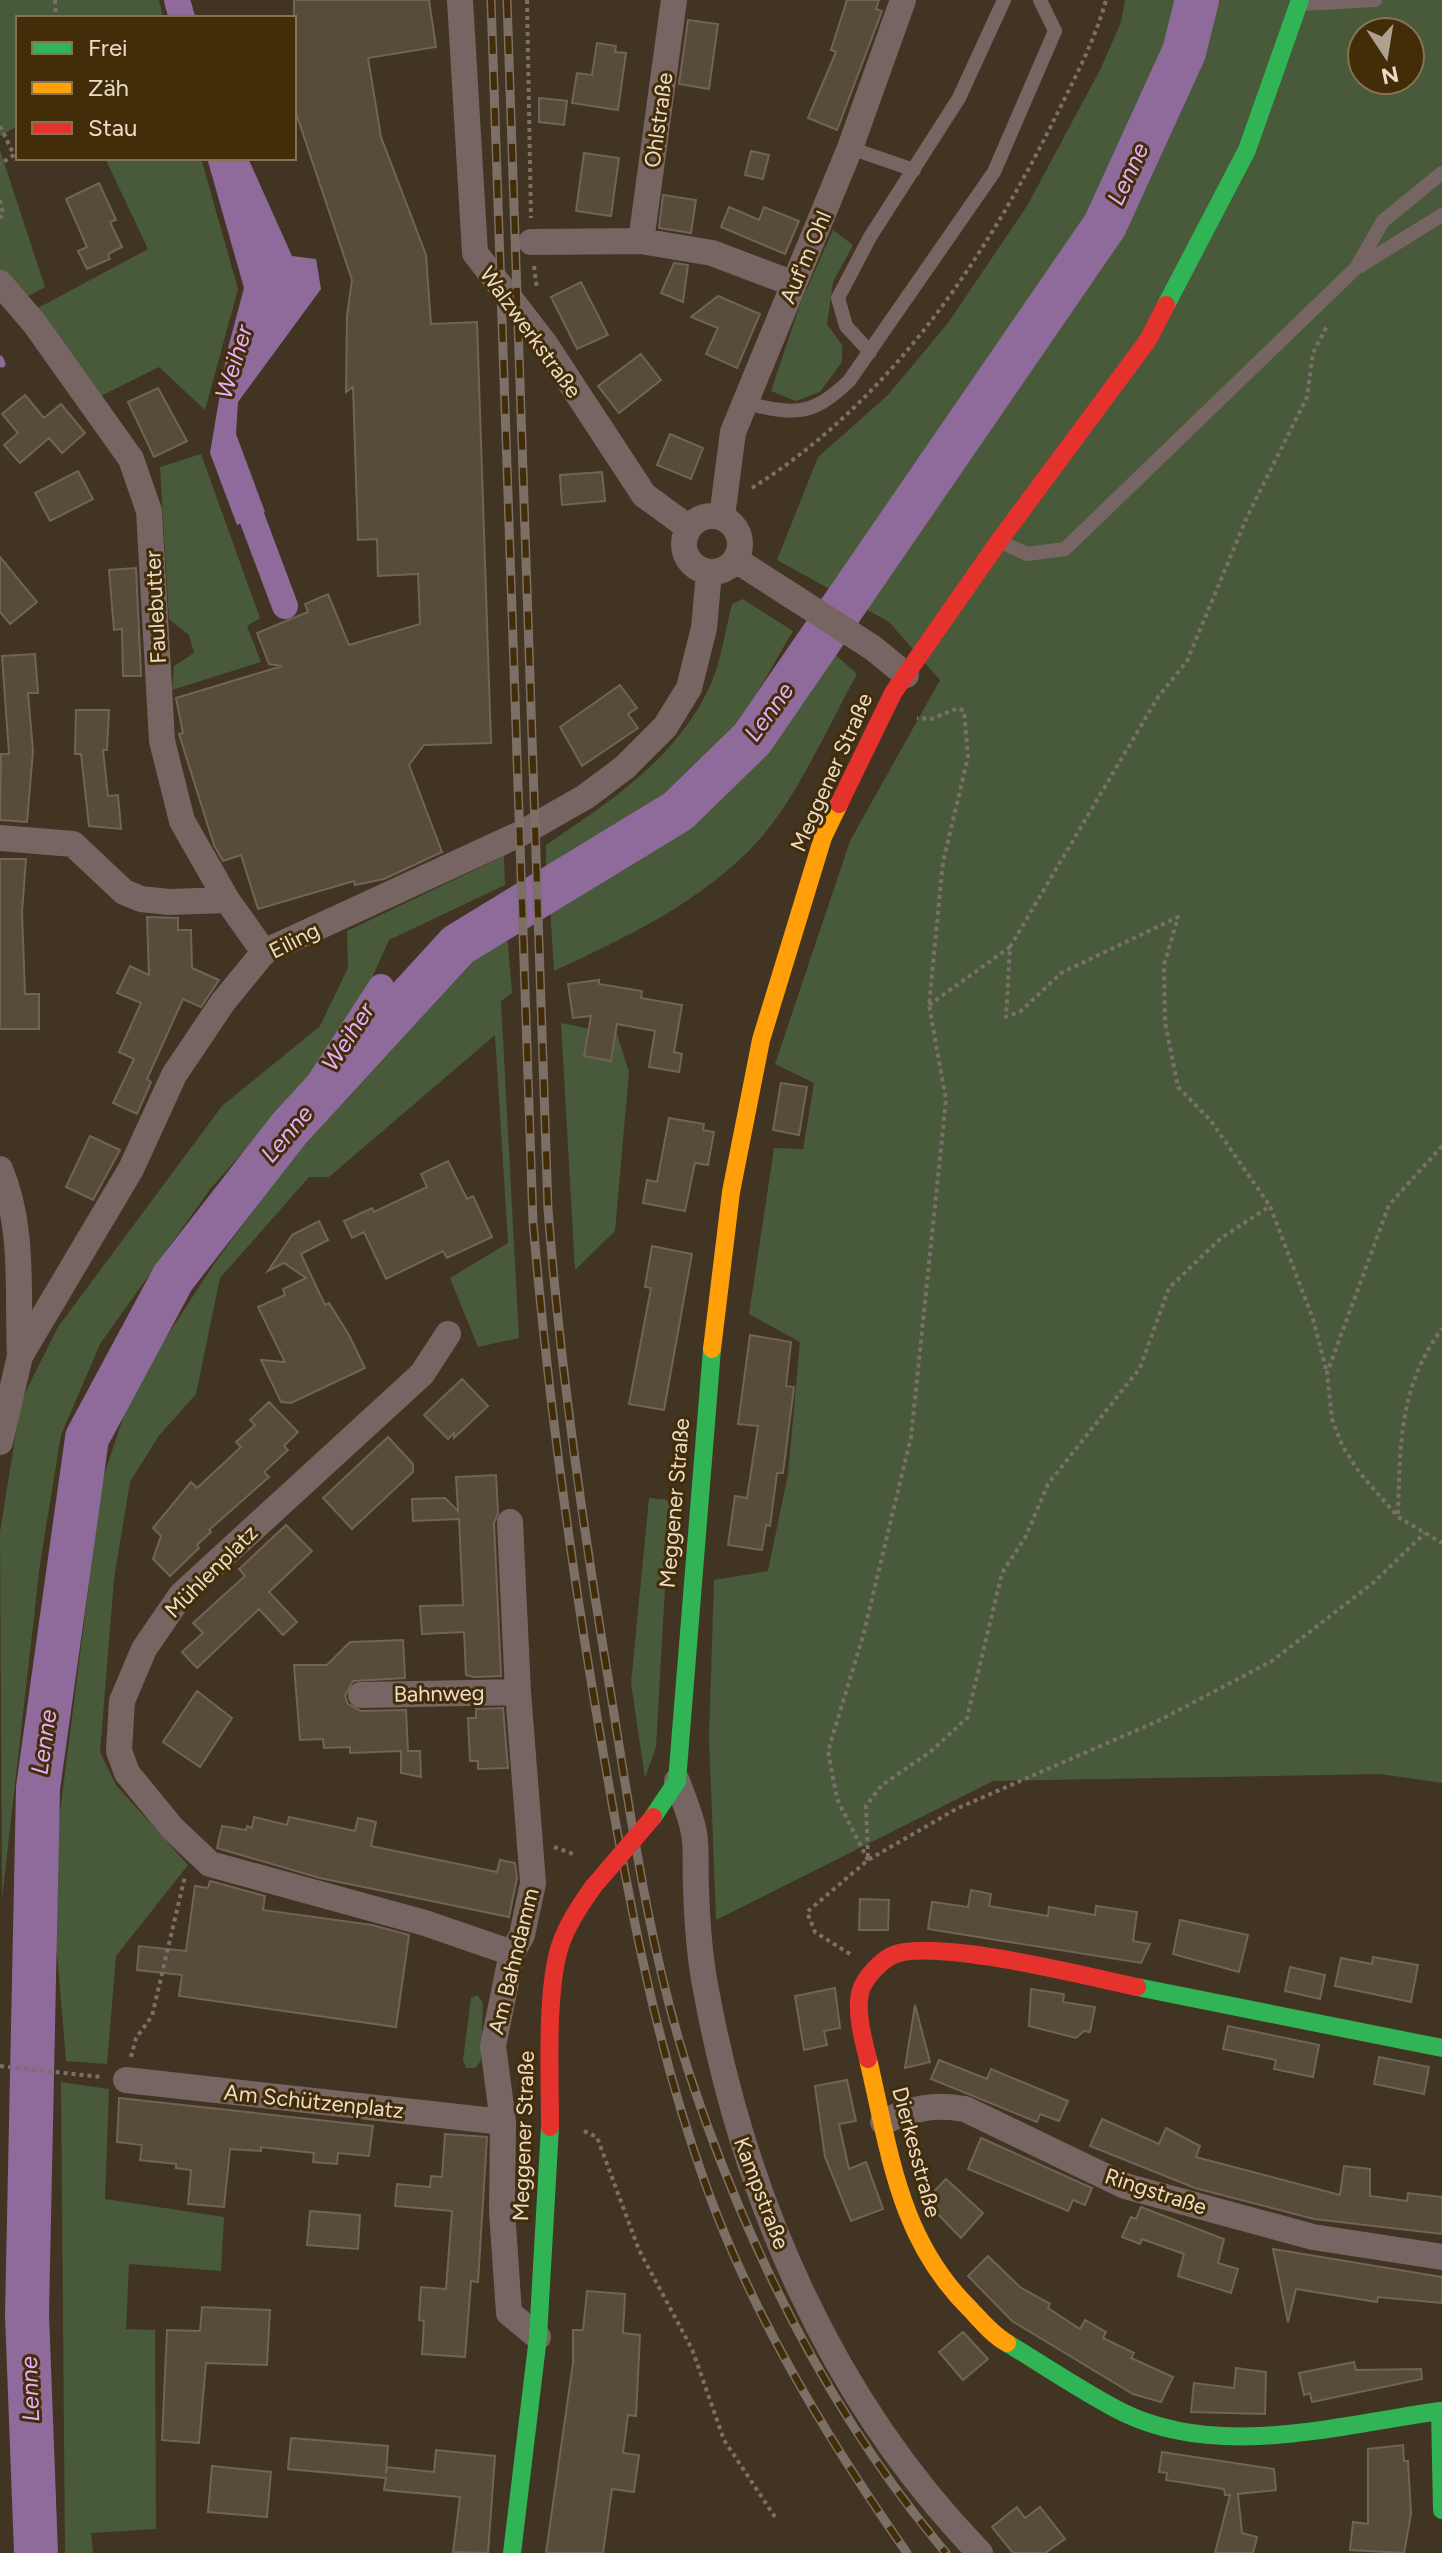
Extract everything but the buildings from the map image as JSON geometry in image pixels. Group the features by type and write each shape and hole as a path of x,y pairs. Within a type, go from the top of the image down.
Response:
{"main road":[{"name":"Meggener Straße","path":"512,2553 538,2337 550,2129 550,2039 558,1953 573,1917 593,1887 653,1817 677,1781 711,1356 731,1192 766,1020 823,837 888,704 999,541 1148,340 1200,247 1247,150 1300,2"},
{"path":"874,1970 892,1955 924,1950 1009,1961 1442,2048"},
{"name":"Dierkesstraße","path":"874,1970 861,1989 861,2029 916,2240 957,2297 999,2338 1124,2413 1189,2433 1258,2437 1441,2411 1442,2510"}],"street":[{"name":"Walzwerkstraße","path":"460,0 475,253 545,344 644,495 689,528"},
{"name":"Ohlstraße","path":"641,241 674,0"},
{"name":"Auf'm Ohl","path":"722,517 733,432 850,148 903,0"},
{"path":"531,242 641,241 712,253 794,284"},
{"name":"Faulebutter","path":"0,283 35,324 131,459 149,511 162,741 182,821 227,900 264,952"},
{"path":"722,517 739,535 736,560 725,570 709,573 694,566 685,552 689,528 700,518 722,517"},
{"path":"736,560 762,580 873,648 906,675"},
{"name":"Eiling","path":"1,1435 20,1356 131,1169 174,1075 223,1002 264,952 520,834 585,797 625,767 665,727 689,688 704,628 709,573"},
{"path":"0,838 73,844 124,892 141,899 169,902 227,900"},
{"path":"0,1169 13,1212 17,1243 20,1356"},
{"name":"Mühlenplatz","path":"448,1334 422,1374 181,1595 144,1649 122,1701 119,1751 127,1773 172,1828 210,1864 425,1923 512,1953"},
{"name":"Am Bahndamm","path":"510,1522 518,1692 533,1883 522,1935 512,1953 493,2046 503,2122 502,2211 509,2313 538,2337"},
{"name":"Bahnweg","path":"361,1695 518,1692"},
{"name":"Kampstraße","path":"677,1781 694,1834 698,1946 718,2057 743,2148 772,2223 819,2329 886,2442 980,2553"},
{"name":"Am Schützenplatz","path":"126,2080 503,2122"},
{"name":"Ringstraße","path":"883,2122 912,2109 938,2104 965,2109 1125,2186 1313,2237 1442,2257"}],"lane":[{"path":"870,352 846,326 838,298 870,237 959,98 1004,0"},
{"path":"744,403 786,412 809,411 827,402 849,381 994,172 1055,31 1040,0"},
{"path":"1300,2 1375,0"},
{"path":"850,148 914,170"},
{"path":"1356,268 1383,221 1442,173"},
{"path":"999,541 1027,554 1065,549 1356,268 1442,215"}],"path":[{"path":"527,0 531,242 538,295"},
{"path":"0,126 16,152 0,164"},
{"path":"0,200 3,213 0,218"},
{"path":"929,1005 1010,947 1158,697 1187,661 1247,517 1307,397 1313,353 1335,311"},
{"path":"868,1860 837,1799 828,1751 863,1636 911,1437 946,1100 929,1005 943,862 968,757 964,711 958,708 921,720 888,704"},
{"path":"1010,947 1006,1017 1021,1011 1061,973 1178,917 1164,965 1165,1022 1178,1087 1211,1121 1270,1206 1313,1319 1327,1373 1332,1419 1342,1445 1359,1472 1398,1517 1442,1543"},
{"path":"1327,1373 1389,1205 1442,1146"},
{"path":"868,1860 866,1806 882,1785 930,1752 967,1718 1002,1573 1026,1536 1048,1484 1140,1368 1169,1288 1221,1238 1270,1206"},
{"path":"1398,1517 1401,1426 1424,1353 1442,1329"},
{"path":"874,1970 815,1932 807,1912 868,1860 956,1809 1160,1720 1272,1661 1374,1582 1425,1533"},
{"path":"544,1844 585,1859"},
{"path":"0,2066 126,2080 136,2038 152,2016 181,1880 201,1856"},
{"path":"550,2129 573,2127 597,2137 639,2250 692,2349 724,2440 775,2517"}],"green space":[{"path":"0,0 159,0 163,16 16,16 16,127 0,136"},
{"path":"1125,0 1442,0 1442,1783 1380,1774 993,1781 716,1920 709,1737 714,1580 768,1571 788,1474 800,1342 749,1314 774,1148 803,1149 814,1083 775,1064 850,841 940,680 889,622 777,560 818,457 888,395 948,323 1027,206 1101,68 1121,22"},
{"path":"0,150 45,287 26,297 0,270"},
{"path":"106,160 202,160 238,289 205,410 159,367 97,398 38,308 148,249"},
{"path":"833,230 853,245 833,282 827,324 842,345 842,362 820,392 796,401 771,391 801,302"},
{"path":"201,454 260,618 247,626 261,662 172,690 174,666 194,653 189,635 169,619 160,467"},
{"path":"743,599 793,631 743,714 715,748 671,789 546,871 546,845 639,777 678,737 695,714 720,658 732,604"},
{"path":"828,648 857,674 798,784 758,841 736,863 688,900 636,931 554,971 550,906 644,850 726,787 783,722"},
{"path":"504,856 505,885 389,940 357,1011 314,1072 211,1188 100,1344 61,1435 40,1564 2,1899 0,1532 21,1401 58,1327 222,1106 320,1026 348,968 347,931"},
{"path":"507,933 512,993 501,1001 519,1338 478,1347 450,1278 508,1243 495,1035 329,1177 309,1177 220,1278 196,1394 158,1437 130,1482 114,1579 100,1752 116,1785 188,1865 116,1956 107,2064 66,2061 51,1883 102,1481 133,1388 214,1264 289,1162 458,969"},
{"path":"561,1023 617,1034 629,1072 615,1231 575,1270"},
{"path":"649,1498 670,1500 656,1747 645,1778 631,1683"},
{"path":"477,1995 483,2003 481,2061 475,2068 466,2068 463,2060 471,1998"},
{"path":"61,2082 109,2089 105,2199 224,2217 221,2271 129,2264 126,2329 155,2330 156,2529 91,2533 93,2553 65,2553"}],"water":[{"path":"208,160 249,160 292,256 316,259 321,289 238,402 236,434 265,512 237,525 210,453 227,352 244,288"}],"waterway":[{"name":"Weiher","path":"177,0 181,16"},
{"name":"Lenne","path":"36,2553 27,2314 38,1788 87,1438 173,1278 289,1129 458,945 678,811 752,739 1105,225 1184,52 1197,0"},
{"path":"0,359 2,364"},
{"name":"Weiher","path":"240,486 285,606"},
{"name":"Weiher","path":"289,1129 381,987"}],"railway":[{"path":"491,0 533,1222 555,1432 585,1641 617,1831 648,1984 673,2084 705,2183 768,2328 820,2420 907,2553"},
{"path":"507,0 548,1209 573,1444 633,1828 651,1929 675,2028 713,2140 765,2266 829,2387 904,2500 946,2553"}],"traffic: fast":[{"path":"1166,305 1247,150 1300,0"},
{"path":"653,1817 677,1781 712,1349"},
{"path":"1137,1987 1442,2048"},
{"path":"512,2553 538,2337 550,2127"},
{"path":"1007,2343 1122,2412 1159,2426 1198,2434 1280,2435 1440,2411 1442,2510"}],"traffic: slow":[{"path":"712,1349 731,1192 761,1040 823,837 839,804"},
{"path":"868,2059 891,2161 913,2225 947,2283 988,2328 1007,2343"}],"traffic: jam":[{"path":"839,804 893,693 999,541 1148,340 1166,305"},
{"path":"593,1887 653,1817"},
{"path":"550,2127 554,1972 564,1935 593,1887"},
{"path":"868,2059 860,2023 860,1995 870,1974 891,1956 910,1951 973,1954 1137,1987"}]}
